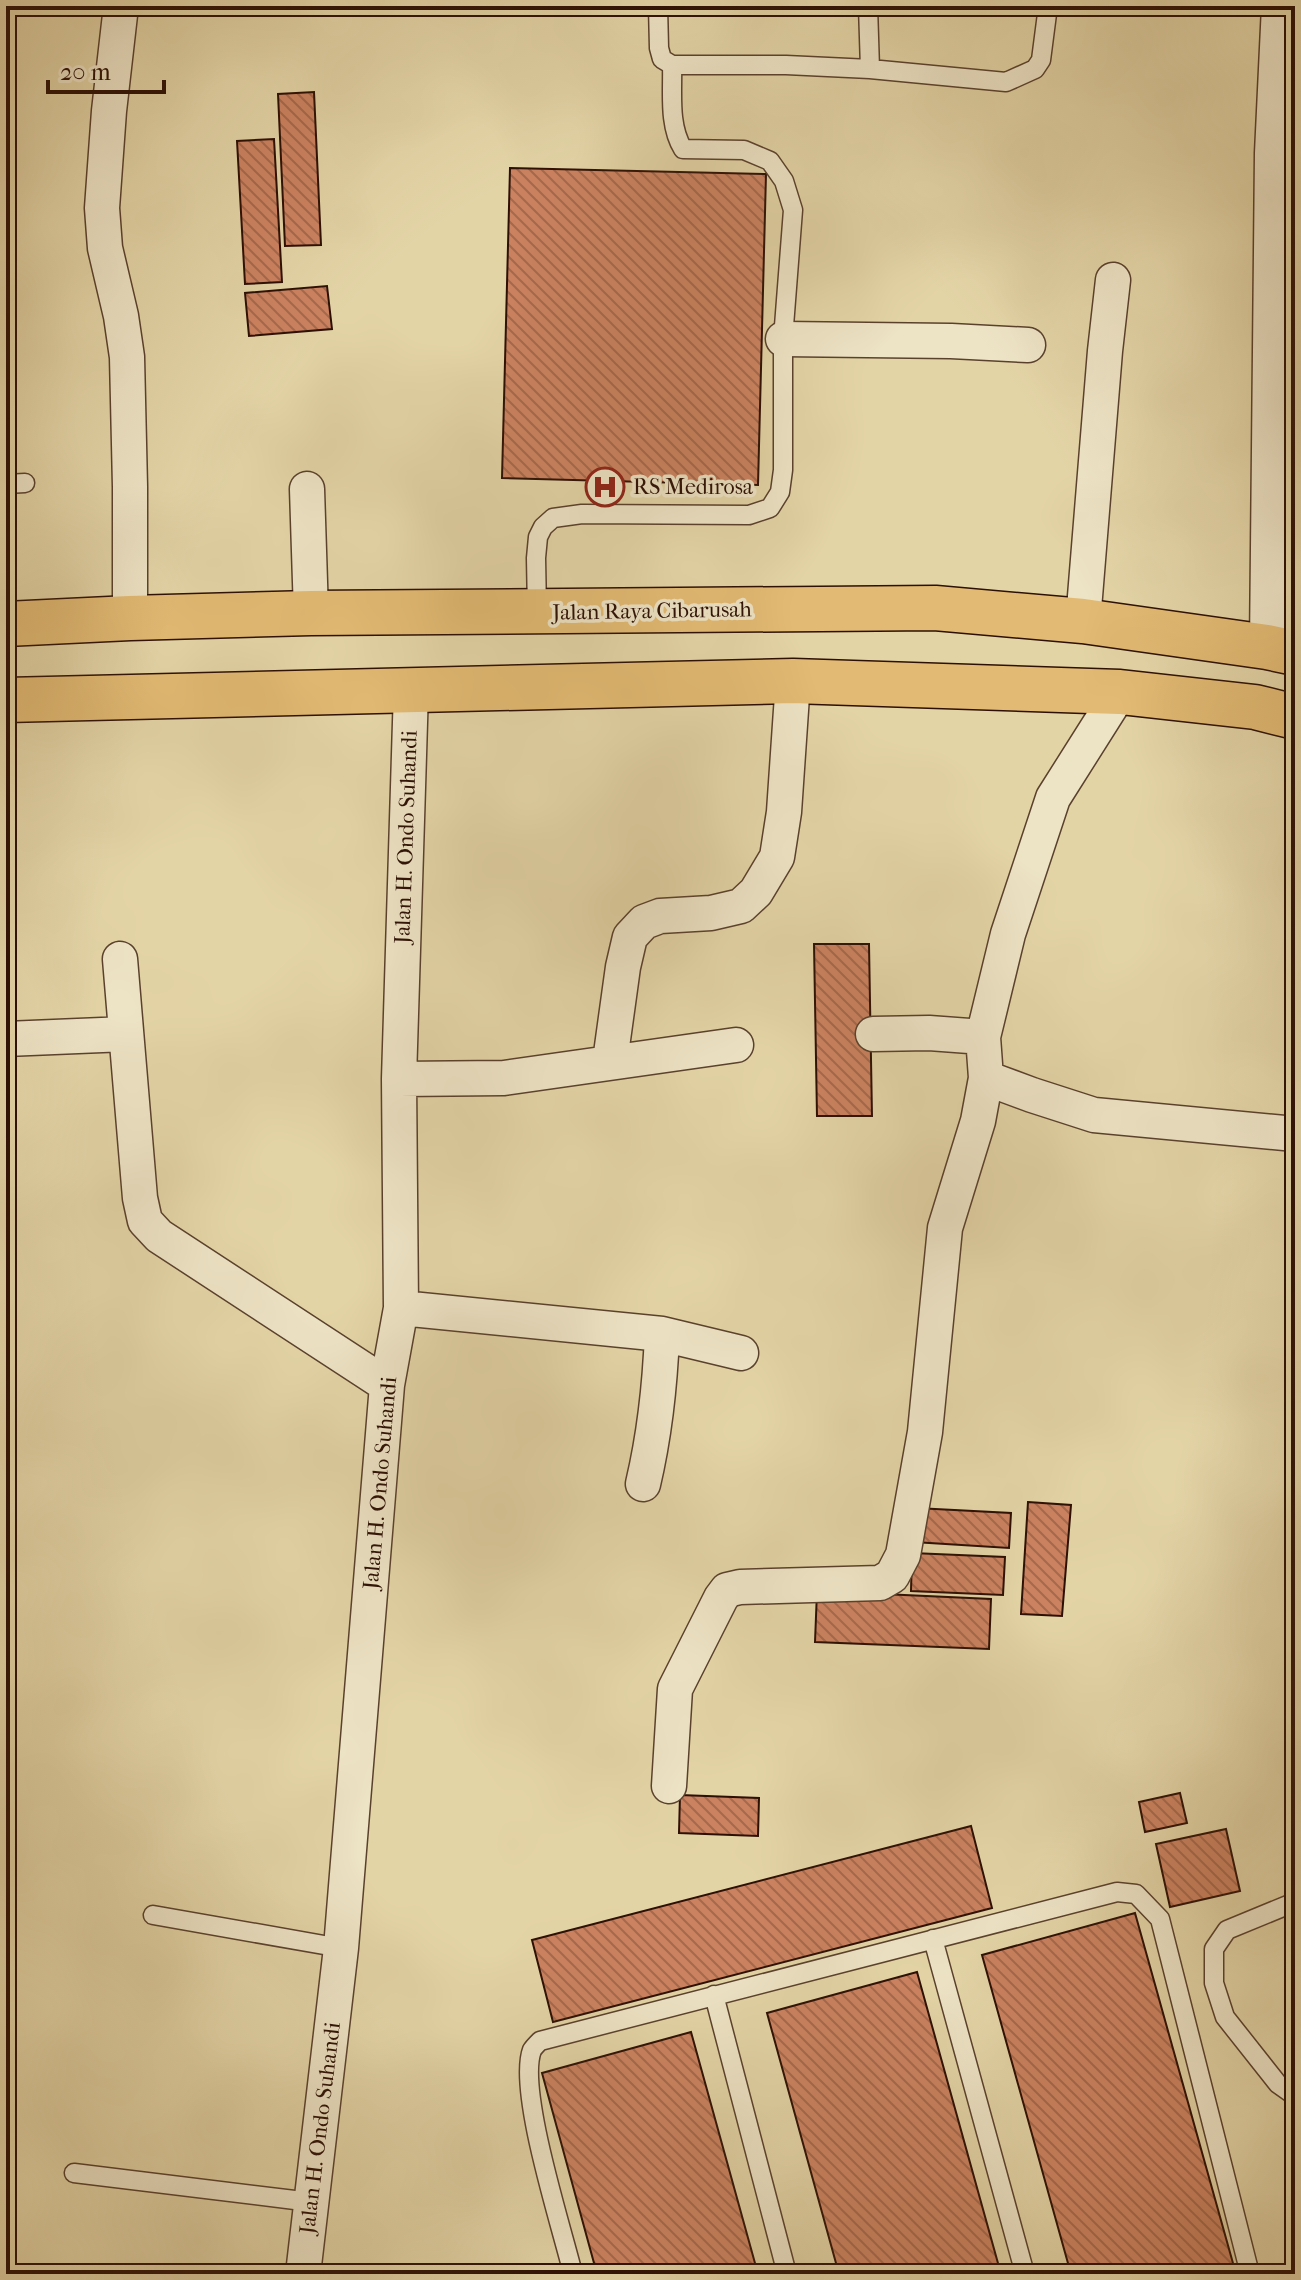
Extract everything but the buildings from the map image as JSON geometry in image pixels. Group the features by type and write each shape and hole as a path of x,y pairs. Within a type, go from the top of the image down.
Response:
{"main road":[{"name":"Jalan Raya Cibarusah","path":"6,624 311,613 935,608 1083,621 1281,650"},
{"path":"6,700 793,681 1120,692 1255,707 1295,717"}],"street":[{"path":"121,6 102,208 105,248 127,357 130,618"},
{"path":"1279,6 1272,153 1281,650"},
{"path":"1083,621 1113,280"},
{"path":"783,339 1028,345"},
{"path":"307,489 311,613"},
{"path":"610,1061 630,937 644,922 660,916 711,913 741,906 756,892 777,857 784,812 793,681"},
{"name":"Jalan H. Ondo Suhandi","path":"303,2274 341,1948 387,1385 401,1308 399,1079 411,690"},
{"path":"669,1786 675,1689 727,1590 740,1587 880,1583 892,1576 903,1555 925,1432 945,1228 978,1121 986,1078 983,1037 1008,934 1053,798 1120,692"},
{"path":"120,959 140,1198 145,1221 159,1236 387,1385"},
{"path":"873,1034 929,1033 983,1037"},
{"path":"6,1039 126,1034"},
{"path":"399,1079 504,1078 736,1045"},
{"path":"986,1078 1094,1115 1295,1134"},
{"path":"401,1308 662,1334 741,1353"},
{"path":"643,1484 653,1441 660,1387 662,1334"}],"lane":[{"path":"658,6 659,48 662,59 672,65 870,69 1006,82 1035,69 1041,60 1048,6"},
{"path":"868,6 870,69"},
{"path":"537,612 538,537 553,518 582,514 749,515 770,508 780,492 783,470 783,339 793,210 784,181 770,161 744,150 683,149 674,126 672,65"},
{"path":"6,484 25,483"},
{"path":"573,2274 533,2113 530,2065 533,2048 540,2041 1117,1892 1136,1894 1160,1919 1250,2274"},
{"path":"1295,1902 1227,1930 1214,1949 1214,1983 1225,2017 1278,2084 1295,2096"},
{"path":"153,1915 341,1948"},
{"path":"933,1939 1025,2274"},
{"path":"714,1995 787,2274"},
{"path":"74,2173 311,2202"}],"place":[{"name":"RS Medirosa","path":"605,487"}]}
